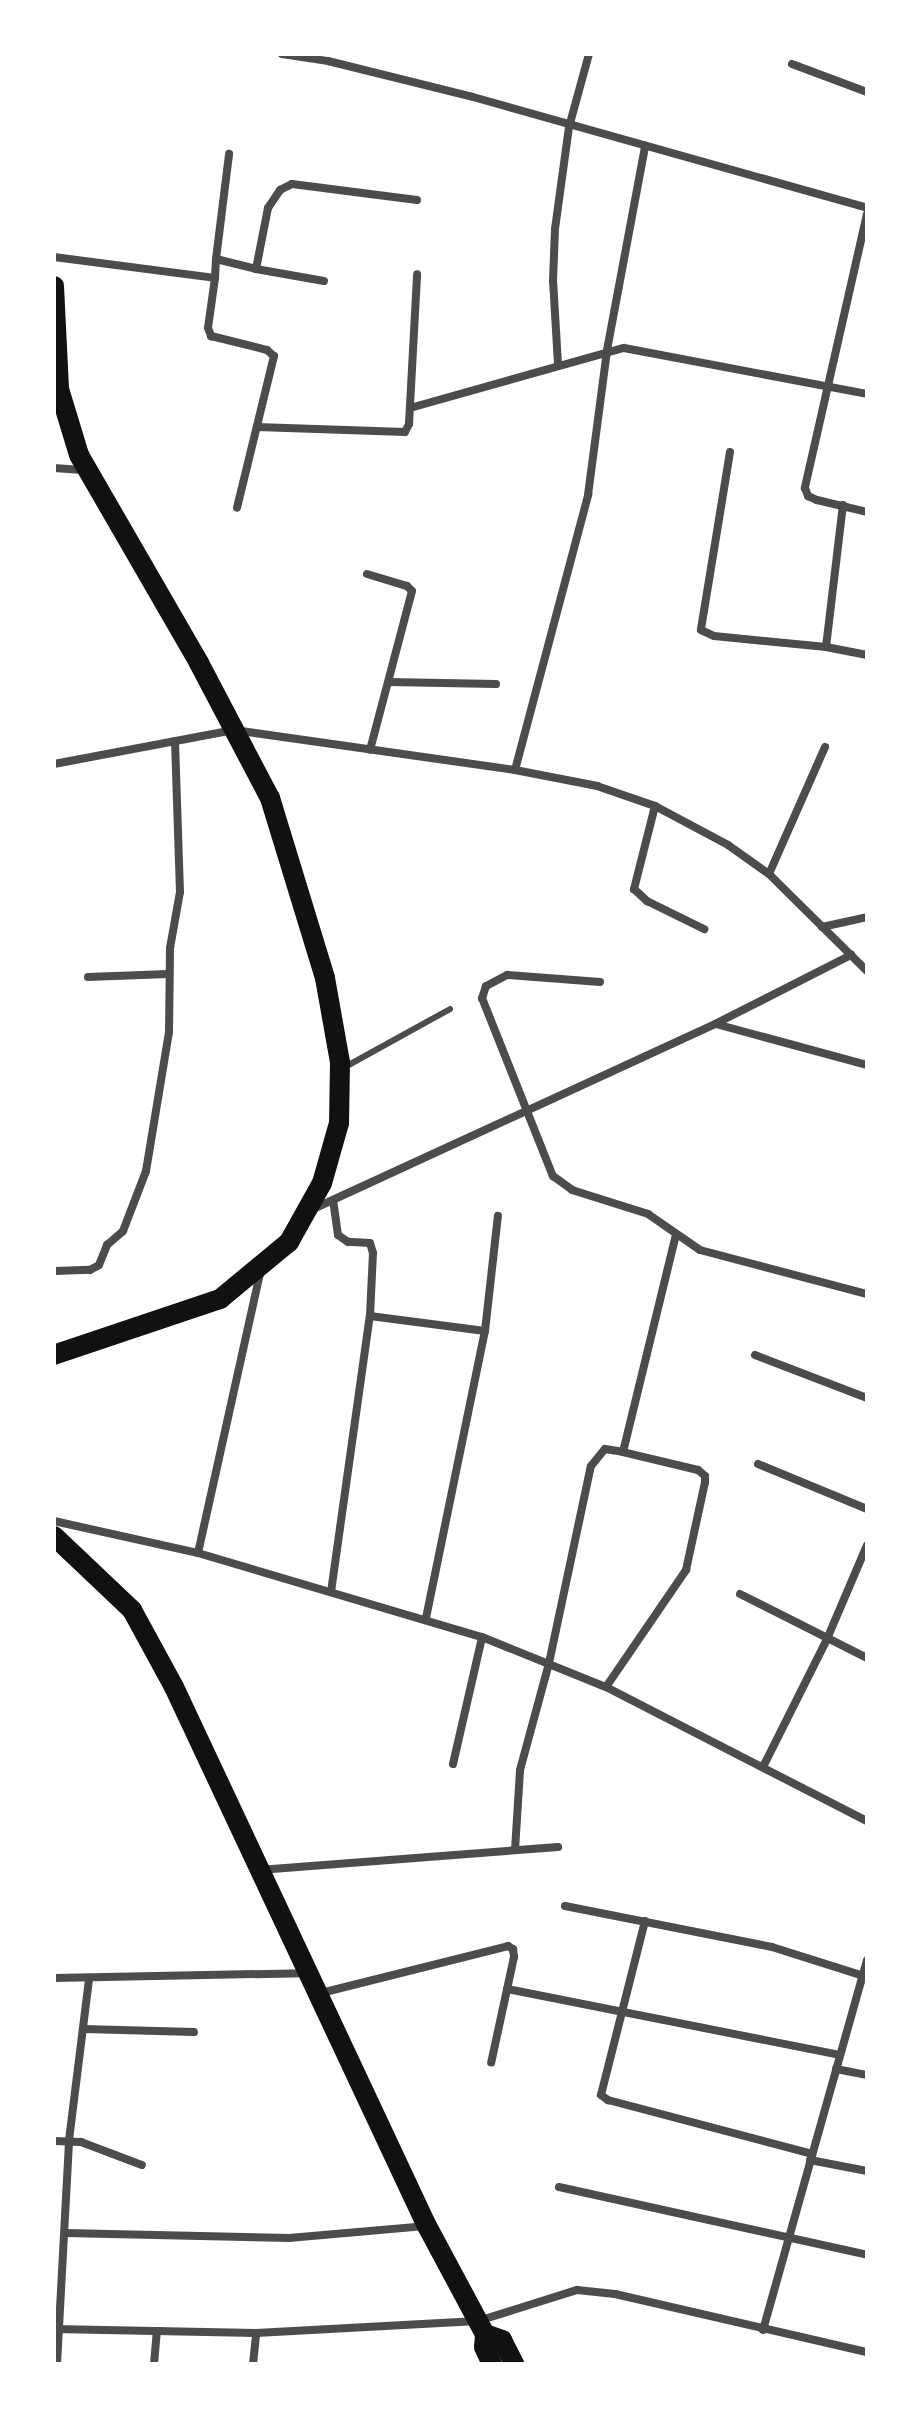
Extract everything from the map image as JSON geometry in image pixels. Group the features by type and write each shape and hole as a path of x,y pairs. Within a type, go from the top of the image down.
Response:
{"highway":[{"path":"54,286 59,389 79,455 270,798 325,978 340,1070 339,1123 322,1183 289,1242 220,1299 54,1355"},
{"path":"54,1536 132,1610 174,1687 427,2226 481,2328 484,2347 492,2364"},
{"path":"481,2328 502,2340 514,2364"}],"street":[{"path":"282,54 328,61 473,97 569,127 867,208"},
{"path":"558,364 553,281 555,229 569,127 589,54"},
{"path":"792,64 867,92"},
{"path":"515,770 588,495 607,350 645,146"},
{"path":"229,154 208,328 211,336 267,350 274,356 237,508"},
{"path":"256,269 268,208 280,190 292,184 417,200"},
{"path":"867,214 805,488 808,496 867,512"},
{"path":"54,257 215,278"},
{"path":"216,259 324,281"},
{"path":"257,427 401,433 408,428 417,274"},
{"path":"410,408 607,350 642,350 867,394"},
{"path":"730,452 701,630 714,636 826,647 867,655"},
{"path":"54,468 87,470"},
{"path":"826,647 843,505"},
{"path":"367,574 407,586 412,591 370,750"},
{"path":"389,682 496,684"},
{"path":"54,764 234,730 515,770 597,786 655,806 728,845 769,874 867,971"},
{"path":"54,1271 90,1270 99,1265 107,1245 123,1231 142,1185 169,1032 168,974 180,892 175,741"},
{"path":"769,874 825,747"},
{"path":"655,806 634,889 647,901 704,929"},
{"path":"822,927 867,917"},
{"path":"306,1212 715,1024 851,955"},
{"path":"88,977 168,974"},
{"path":"600,982 507,975 486,986 483,1007 547,1164 561,1184 648,1214 700,1250 867,1294"},
{"path":"715,1024 867,1065"},
{"path":"331,1592 370,1316 373,1248 365,1241 348,1242 338,1235 333,1200"},
{"path":"426,1618 485,1331 498,1216"},
{"path":"623,1452 676,1234"},
{"path":"198,1553 261,1266"},
{"path":"370,1316 485,1331"},
{"path":"755,1355 867,1398"},
{"path":"515,1850 520,1770 549,1663 594,1458 605,1449 698,1470 705,1476 686,1570 606,1687"},
{"path":"758,1464 867,1509"},
{"path":"54,1521 198,1553 482,1637 606,1687 867,1821"},
{"path":"763,1767 827,1639 867,1545"},
{"path":"740,1594 867,1658"},
{"path":"453,1764 482,1637"},
{"path":"259,1870 558,1847"},
{"path":"565,1906 772,1947 865,1976"},
{"path":"645,1921 601,2090 604,2098 867,2171"},
{"path":"317,1994 501,1946 514,1952 491,2063"},
{"path":"763,2330 865,1976 867,1960"},
{"path":"54,1978 307,1973"},
{"path":"57,2364 69,2140 89,1979"},
{"path":"507,1989 840,2055"},
{"path":"84,2029 194,2032"},
{"path":"836,2069 867,2075"},
{"path":"54,2141 69,2140 142,2165"},
{"path":"559,2187 867,2255"},
{"path":"54,2215 65,2215"},
{"path":"65,2233 289,2238 427,2226"},
{"path":"57,2330 256,2333 481,2328 577,2290 615,2294 867,2352"},
{"path":"154,2364 157,2331"},
{"path":"253,2364 256,2333"}],"lane":[{"path":"340,1070 450,1009"}]}
